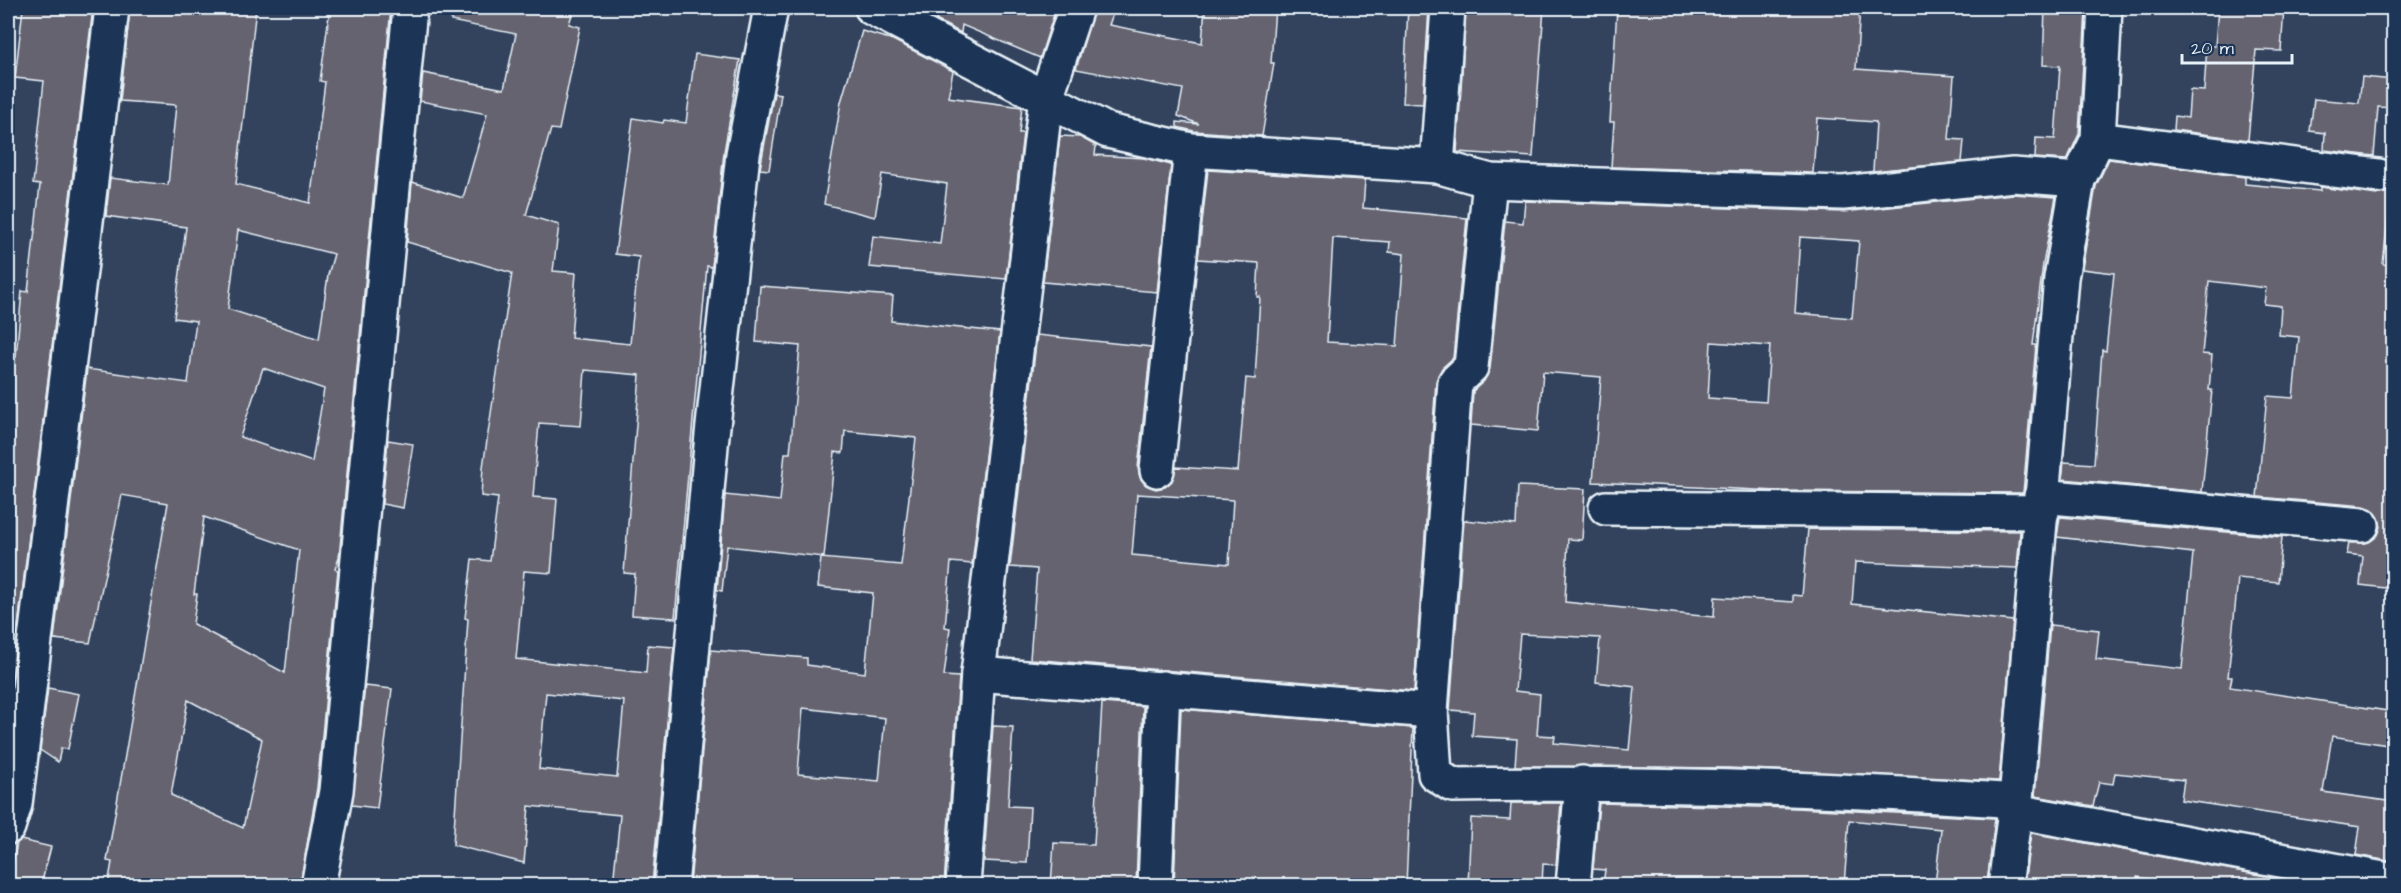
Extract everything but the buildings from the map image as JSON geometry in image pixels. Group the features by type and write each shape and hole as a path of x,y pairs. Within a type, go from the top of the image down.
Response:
{"street":[{"path":"8,827 15,804 112,8"},
{"path":"318,885 336,791 410,8"},
{"path":"671,885 710,447 743,154 771,8"},
{"path":"963,885 978,675 1046,98 1076,8"},
{"path":"1437,166 1448,8"},
{"path":"2005,885 2015,811 2061,278 2078,180 2098,139 2105,8"},
{"path":"889,12 1108,131 1191,150 1437,166 1490,181 1843,194 2013,175 2078,180"},
{"path":"2098,139 2379,176"},
{"path":"1157,470 1191,150"},
{"path":"1490,181 1471,367 1455,382 1431,711 1435,774 1452,785 1582,783 1916,794 2003,800 2015,811 2394,881"},
{"path":"1606,508 2041,504 2362,525"},
{"path":"978,675 1431,711"},
{"path":"1155,885 1162,688"},
{"path":"1573,885 1582,783"}]}
